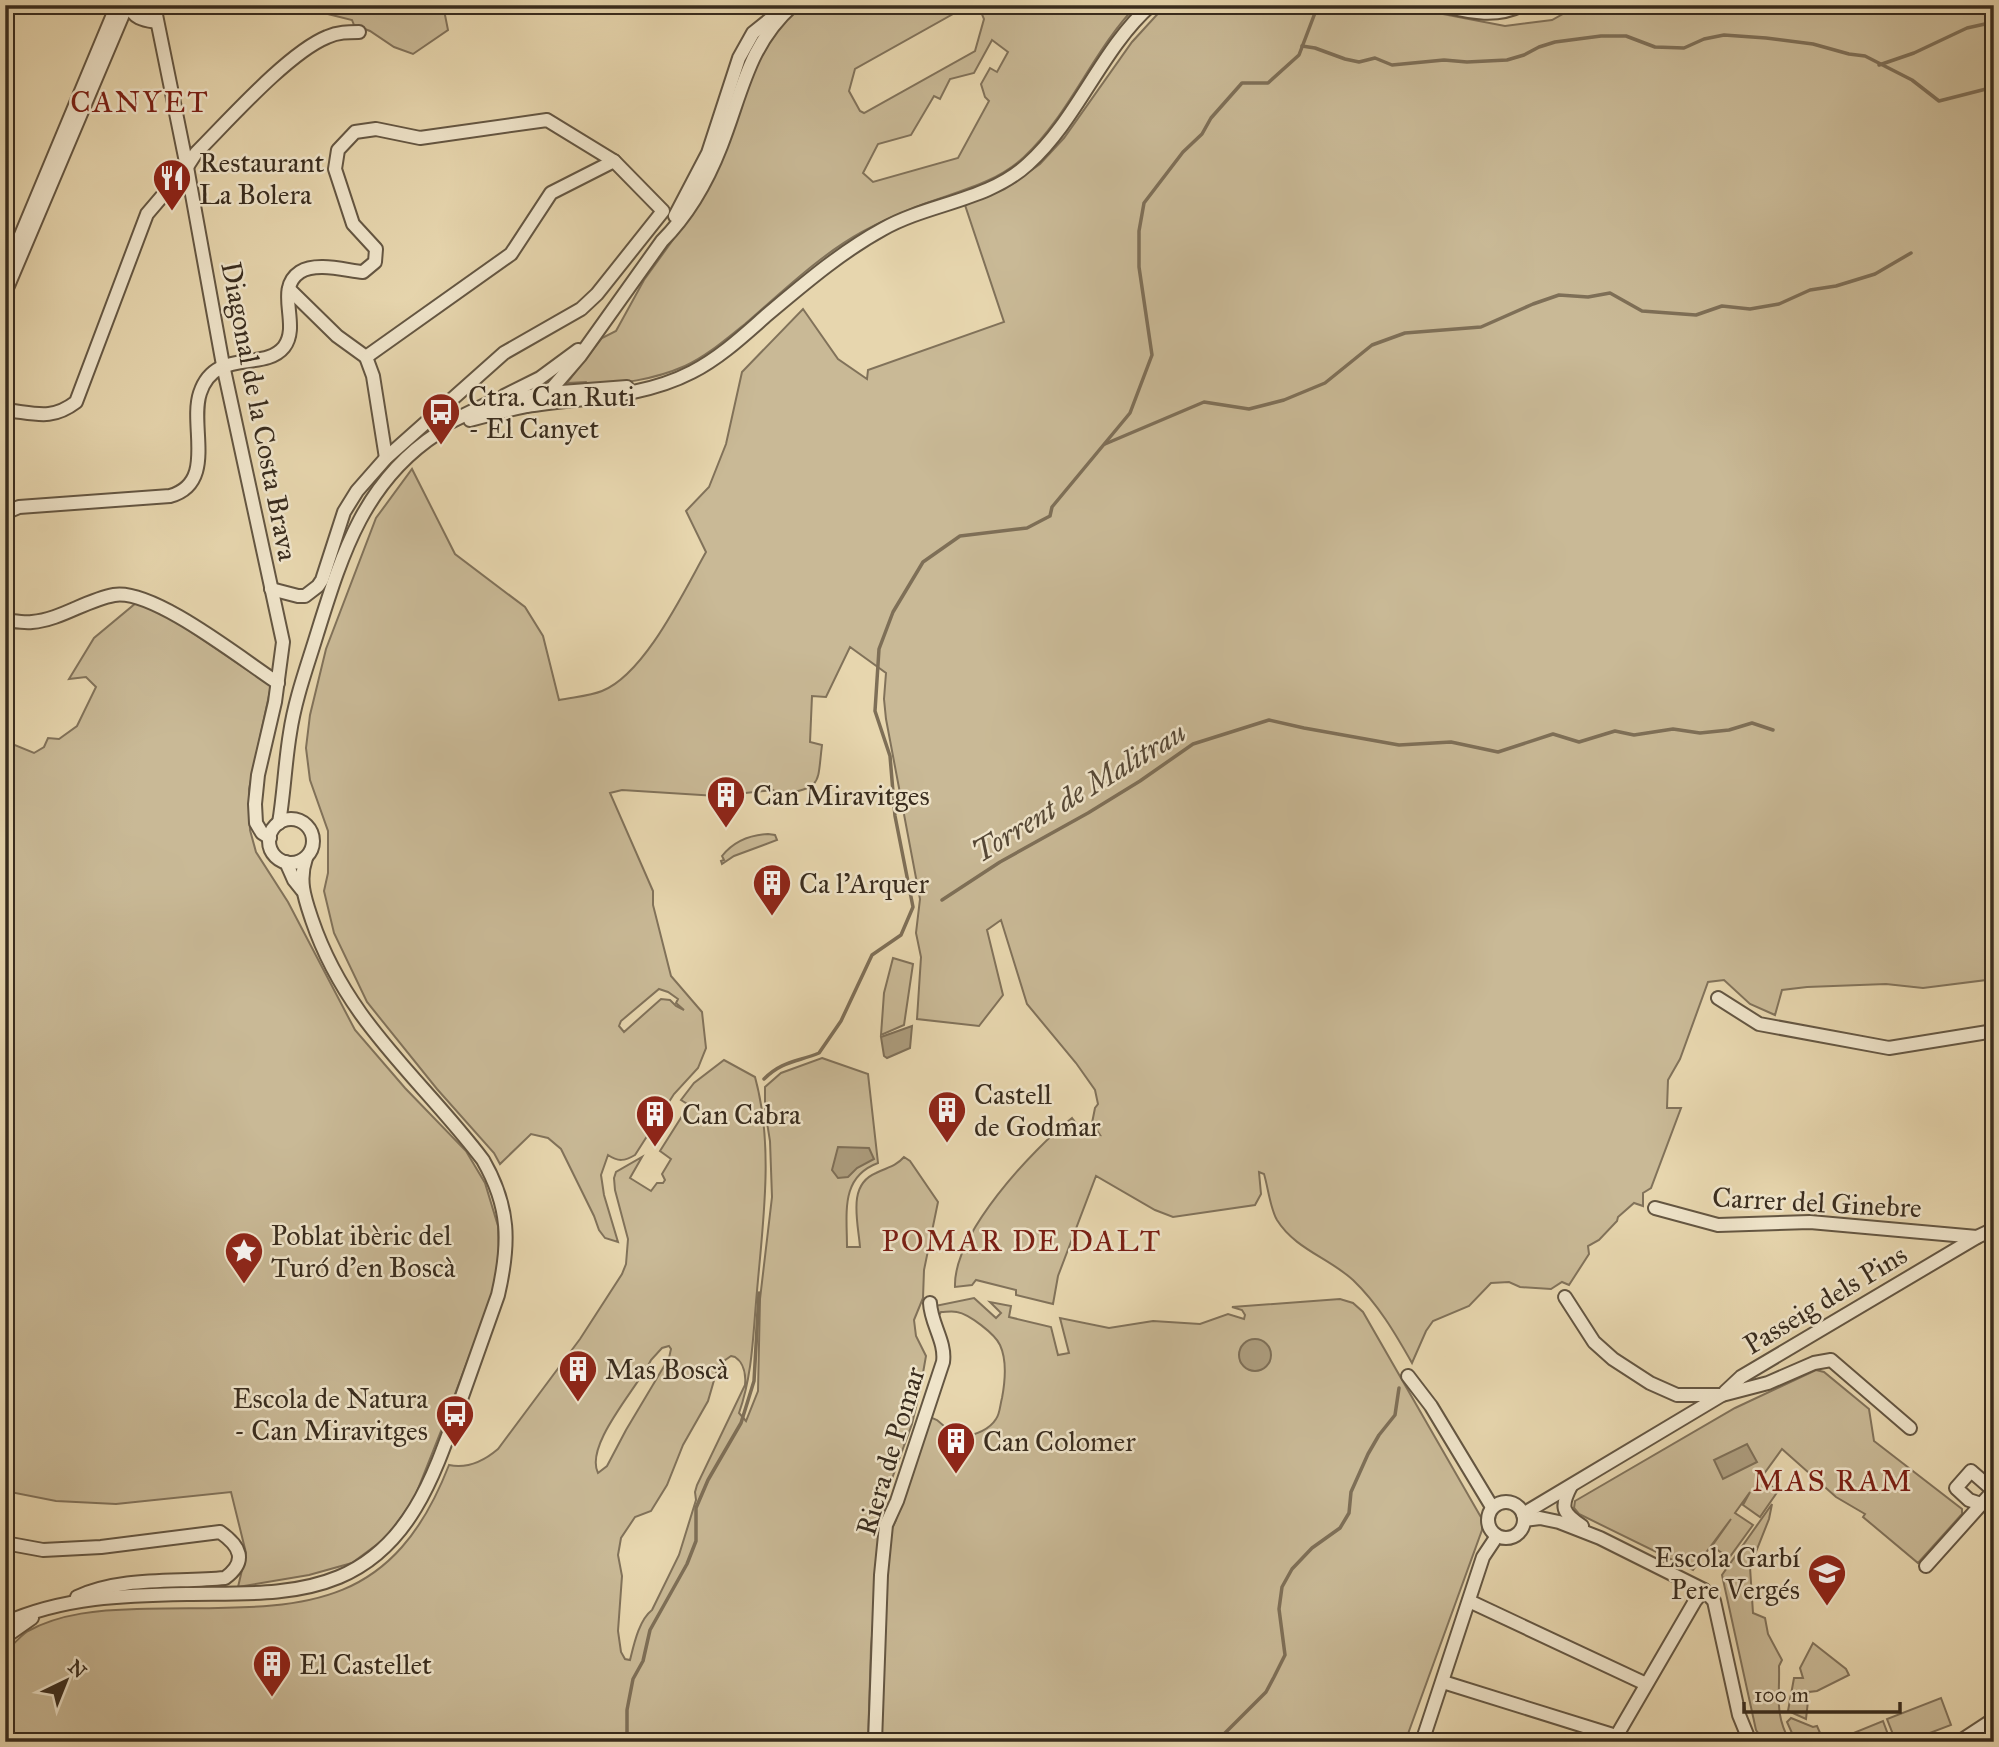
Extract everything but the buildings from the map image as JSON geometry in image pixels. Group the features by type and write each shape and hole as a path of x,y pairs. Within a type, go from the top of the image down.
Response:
{"street":[{"path":"5,274 117,5"},
{"path":"95,59 126,5"},
{"path":"126,5 142,20 158,22"},
{"path":"5,293 126,5"},
{"name":"Diagonal de la Costa Brava","path":"155,5 223,365 283,642 278,683 258,775 255,811 256,824 262,833 275,829"},
{"path":"438,433 492,409 548,393 580,356 700,192 722,145 751,61 766,36 792,5"},
{"path":"662,241 694,184 710,146 738,62 753,33 777,13 792,5"},
{"path":"470,419 528,406 618,396 657,388 692,373 724,352 838,257 886,228 998,186 1025,167 1050,143 1126,31 1151,5"},
{"path":"1438,5 1491,14 1522,5"},
{"path":"114,35 142,20"},
{"path":"5,410 52,415 64,411 76,402 147,214 196,153 300,53 325,37 342,32 359,32"},
{"path":"738,62 746,58 759,40 766,36"},
{"path":"731,117 729,109 740,69 738,62"},
{"path":"5,513 19,507 170,496 181,493 191,483 197,471 199,394 205,382 223,365 273,355 284,347 291,323 287,303 289,289 297,274 310,267 363,272 375,262 376,249 353,224 335,169 338,150 355,132 376,129 420,138 547,120 614,161 663,211 597,294 581,309 504,353 386,458 357,491 344,512 318,586 305,596 271,589"},
{"path":"700,192 710,161 710,146"},
{"path":"366,357 511,254 551,193 614,161"},
{"path":"289,289 337,336 366,357 373,376 386,458"},
{"path":"306,858 295,863 286,862 272,852 285,764 294,710 342,556 359,518 387,477 408,456 438,433 440,428 540,378 589,341"},
{"path":"489,403 548,393 669,382"},
{"path":"5,620 32,622 93,600 117,594 132,595 168,610 278,683"},
{"path":"284,785 298,821"},
{"path":"275,829 288,820 298,821 307,826 313,836 312,849 303,866 302,890"},
{"path":"11,1613 38,1606 135,1595 281,1591 338,1578 362,1565 401,1531 426,1491 498,1295 507,1241 505,1211 492,1176 470,1143 409,1076 366,1022 324,951 302,890 293,880 286,862"},
{"path":"1717,998 1759,1024 1889,1048 1994,1031"},
{"name":"Carrer del Ginebre","path":"1655,1208 1718,1225 1810,1222 1977,1237"},
{"name":"Passeig dels Pins","path":"1722,1395 1741,1377 1994,1229"},
{"path":"1565,1297 1594,1342 1613,1359 1650,1383 1677,1395 1722,1395 1768,1383 1814,1363 1831,1360 1910,1428"},
{"name":"Riera de Pomar","path":"875,1742 881,1575 886,1525 897,1502 943,1363 944,1352 930,1315 930,1303"},
{"path":"1408,1376 1431,1406 1492,1507"},
{"path":"1523,1517 1722,1395"},
{"path":"1926,1566 1994,1491 1971,1471 1956,1488 1969,1500 1981,1504"},
{"path":"1571,1486 1564,1503 1565,1510 1570,1518 1600,1538"},
{"path":"1504,1502 1516,1505 1523,1517 1522,1527 1510,1538 1497,1536 1489,1527 1488,1519 1492,1507 1504,1502"},
{"path":"1523,1517 1559,1522 1600,1538 1704,1590 1714,1601 1739,1715 1750,1742"},
{"path":"5,1543 43,1550 101,1547 220,1532 232,1541 239,1559 235,1570 225,1578 113,1585 91,1590 26,1621 5,1637"},
{"path":"1422,1742 1483,1557 1497,1536"},
{"path":"1443,1682 1614,1739 1704,1590"},
{"path":"1469,1601 1646,1684"},
{"path":"5,1623 59,1605"},
{"path":"1959,1742 1994,1718"}],"shaded area":[{"path":"320,5 443,5 448,30 413,54 354,25 352,20 316,11"},
{"path":"803,5 969,5 855,69 849,91 860,111 864,113 975,51 984,19 979,7 974,5 1016,5 1025,12 1037,5 1137,5 1107,42 1055,121 1013,166 977,185 893,217 846,241 801,275 745,324 685,366 661,375 625,382 587,385 586,382 567,383 602,338 616,331 644,280 680,230 740,94 782,21","holes":["992,40 1008,52 997,72 990,68 981,84 989,101 958,158 873,182 863,173 878,144 911,135 934,96 940,99 950,79 974,73"]},
{"path":"1169,5 1396,5 1505,26 1552,20 1579,5 1994,5 1994,979 1923,988 1886,984 1782,990 1775,1015 1750,1004 1724,980 1708,982 1680,1059 1668,1080 1667,1108 1681,1108 1651,1188 1643,1193 1643,1206 1634,1203 1599,1240 1588,1246 1589,1254 1569,1285 1562,1282 1551,1289 1520,1287 1509,1282 1491,1283 1469,1306 1433,1321 1412,1363 1386,1319 1362,1289 1344,1272 1293,1239 1284,1230 1271,1204 1264,1174 1259,1172 1261,1194 1255,1205 1173,1217 1155,1210 1096,1176 1058,1276 1053,1304 1016,1295 1016,1290 976,1280 972,1285 955,1287 958,1266 967,1243 998,1195 1037,1150 1072,1118 1084,1130 1100,1135 1092,1123 1098,1104 1095,1090 1076,1063 1027,1004 1001,920 987,930 1003,995 979,1026 917,1019 921,957 916,933 920,899 886,719 886,673 850,647 826,697 812,696 810,742 822,745 818,776 811,786 782,795 773,790 717,796 622,790 610,793 653,891 653,905 671,976 702,1012 706,1048 698,1068 674,1094 635,1155 622,1160 608,1155 601,1175 618,1242 605,1238 599,1230 561,1149 548,1138 531,1134 500,1164 494,1153 437,1089 367,1002 334,933 324,891 328,873 328,831 310,780 306,748 310,715 326,649 376,518 412,469 455,554 525,607 543,636 559,700 597,693 618,682 633,668 662,630 706,552 686,511 709,487 726,444 742,372 803,309 838,359 867,379 868,370 1004,322 965,205 1011,185 1040,164 1064,138 1132,42 1163,8","holes":["659,989 678,999 676,1003 684,1010 670,1000 661,999 624,1032 619,1026 621,1021"]},
{"path":"136,603 169,617 271,686 249,789 250,830 256,852 288,902 355,1030 405,1088 466,1151 485,1183 498,1226 499,1259 492,1296 414,1499 387,1537 352,1563 309,1575 238,1587 246,1553 231,1492 116,1504 56,1501 5,1491 5,741 34,753 44,747 48,738 59,739 77,726 96,687 86,677 69,679 94,638"},
{"path":"775,835 777,840 734,856 722,864 722,856 737,843 748,837"},
{"path":"893,958 913,964 904,1025 881,1035 884,993"},
{"path":"912,1026 910,1048 887,1058 884,1056 881,1037"},
{"path":"822,1058 868,1074 878,1163 857,1177 851,1187 847,1209 847,1247 860,1247 856,1205 861,1186 867,1179 904,1157 910,1161 938,1202 924,1270 923,1298 914,1320 916,1336 926,1356 920,1390 912,1424 886,1495 883,1513 871,1647 868,1742 5,1742 5,1653 25,1633 41,1625 67,1616 109,1610 238,1608 283,1604 324,1596 361,1581 394,1555 423,1518 449,1465 475,1463 498,1449 580,1339 626,1264 628,1239 615,1190 616,1172 642,1157 630,1178 651,1191 657,1183 663,1183 665,1180 662,1174 671,1159 660,1151 689,1105 681,1100 694,1083 724,1060 755,1077 761,1103 766,1157 750,1368 739,1413 746,1421 758,1391 760,1299 772,1197 765,1087 781,1073","holes":["669,1346 669,1358 607,1466 598,1473 596,1461 605,1432 651,1360 662,1348","731,1356 742,1366 745,1385 697,1485 696,1500 679,1555 652,1610 640,1626 630,1660 625,1659 621,1652 618,1631 622,1576 618,1555 621,1538 635,1517 651,1511 667,1485 683,1445 708,1401 717,1370 721,1363"]},
{"path":"838,1147 869,1148 874,1159 857,1168 848,1177 838,1178 832,1170"},
{"path":"974,1298 996,1318 1001,1313 990,1302 1011,1306 1009,1317 1051,1327 1058,1355 1069,1353 1060,1318 1109,1328 1153,1321 1200,1324 1228,1314 1244,1319 1242,1310 1232,1307 1340,1299 1353,1303 1363,1312 1482,1519 1482,1530 1405,1742 879,1742 889,1535 930,1417 958,1438 974,1435 989,1427 1000,1409 1004,1364 1000,1345 993,1335 968,1316 955,1312 941,1312 936,1320 935,1306"},
{"path":"1255,1339 1266,1344 1271,1355 1266,1366 1255,1371 1244,1366 1239,1355 1244,1344"},
{"path":"1816,1370 1824,1372 1869,1409 1874,1441 1962,1509 1962,1514 1918,1563 1863,1517 1865,1514 1836,1497 1782,1449 1761,1478 1778,1491 1760,1517 1743,1505 1750,1492 1735,1513 1753,1525 1729,1558 1712,1546 1731,1519 1693,1570 1579,1514 1574,1508 1575,1501 1735,1408"},
{"path":"1747,1444 1757,1462 1723,1479 1714,1460"},
{"path":"1772,1504 1769,1519 1750,1567 1753,1613 1765,1618 1768,1634 1782,1660 1779,1666 1779,1705 1790,1742 1765,1742 1756,1730 1722,1575"},
{"path":"1813,1643 1846,1669 1849,1675 1817,1691 1809,1692 1806,1719 1788,1711 1794,1678 1803,1678 1800,1668"},
{"path":"1941,1698 1951,1725 1906,1742 1896,1742 1887,1719"},
{"path":"1791,1718 1813,1727 1817,1726 1824,1742 1796,1742 1787,1722"},
{"path":"1883,1721 1890,1740 1854,1742 1851,1734"}],"waterway":[{"name":"Riera de Pomar","path":"764,1079 784,1065 819,1053 841,1021 872,955 901,935 913,907 895,816 890,756 875,711 879,649 893,612 923,562 960,536 1027,528 1050,516 1052,507 1130,413 1152,355 1139,267 1139,231 1144,203 1242,83 1268,83 1299,55 1318,5"},
{"path":"1879,65 1914,53 1967,28 1994,22"},
{"path":"1302,46 1359,62 1375,58 1392,65 1444,60 1507,60 1555,42 1601,36 1626,36 1655,47 1684,48 1704,39 1724,35 1813,44 1865,56 1912,80 1939,101 1994,87"},
{"path":"1105,444 1204,402 1249,409 1284,400 1325,383 1372,345 1405,333 1481,327 1559,295 1588,297 1610,293 1642,311 1696,315 1722,306 1750,309 1779,304 1810,290 1836,286 1875,274 1911,253"},
{"name":"Torrent de Malitrau","path":"942,900 1000,862 1140,781 1193,744 1269,720 1399,745 1451,742 1498,752 1553,734 1579,742 1615,731 1634,735 1673,729 1700,733 1729,730 1752,723 1773,730"},
{"name":"Riera de Pomar","path":"627,1742 627,1710 633,1679 643,1661 650,1630 687,1564 696,1541 696,1508 708,1480 741,1423 754,1381 759,1293"},
{"path":"1216,1742 1266,1692 1274,1677 1285,1655 1279,1609 1282,1587 1292,1569 1312,1548 1340,1528 1349,1513 1351,1492 1368,1454 1395,1415 1399,1388"}],"place":[{"name":"Restaurant La Bolera","path":"172,212"},
{"name":"Ctra. Can Ruti - El Canyet","path":"441,446"},
{"name":"Can Miravitges","path":"726,829"},
{"name":"Ca l'Arquer","path":"772,917"},
{"name":"Castell de Godmar","path":"947,1144"},
{"name":"Can Cabra","path":"655,1148"},
{"name":"Poblat ibèric del Turó d'en Boscà","path":"244,1285"},
{"name":"Mas Boscà","path":"578,1403"},
{"name":"Escola de Natura - Can Miravitges","path":"455,1448"},
{"name":"Can Colomer","path":"956,1475"},
{"name":"Escola Garbí Pere Vergés","path":"1827,1607"},
{"name":"El Castellet","path":"272,1698"}],"district":[{"name":"CANYET","path":"140,102"},
{"name":"POMAR DE DALT","path":"1022,1241"},
{"name":"MAS RAM","path":"1833,1481"}]}
